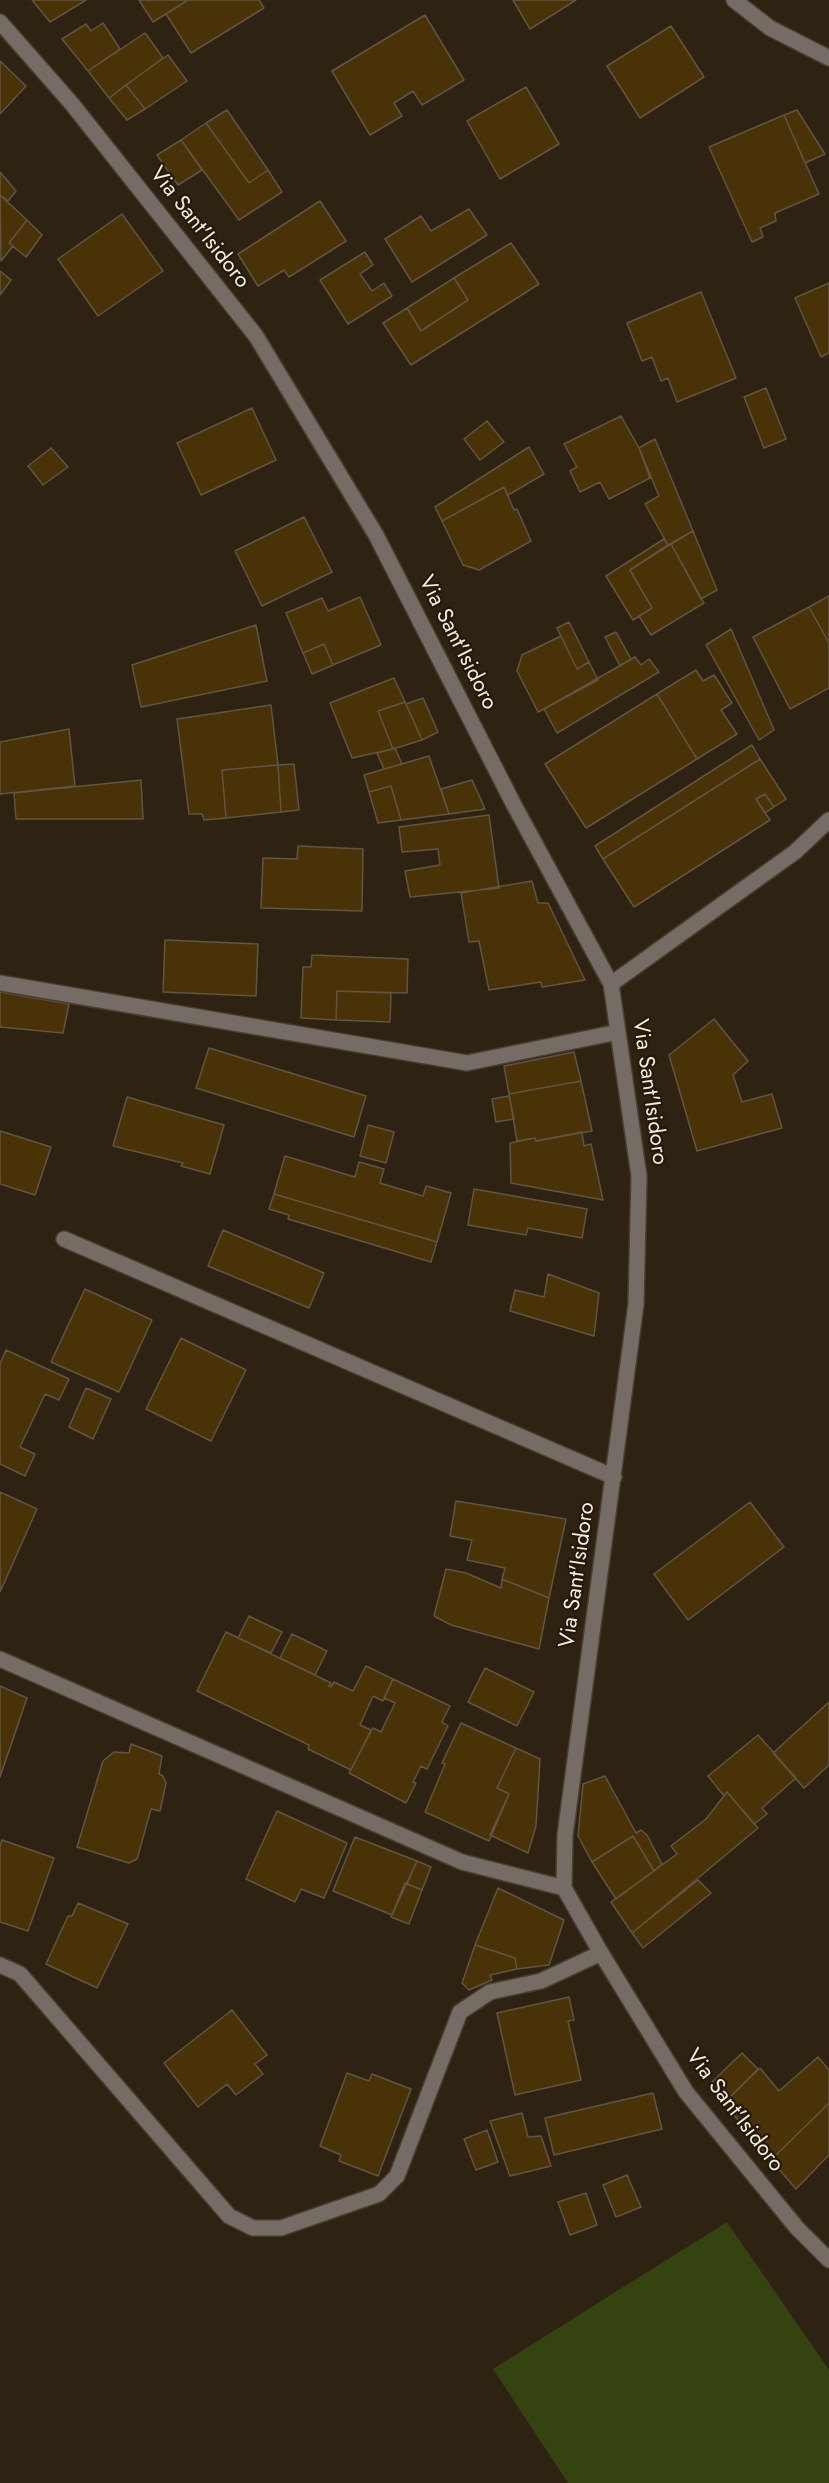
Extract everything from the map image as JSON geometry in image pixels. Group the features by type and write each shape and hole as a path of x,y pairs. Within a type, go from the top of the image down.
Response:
{"street":[{"path":"734,0 770,28 829,58"},
{"name":"Via Sant'Isidoro","path":"0,22 72,104 256,336 376,536 514,805 611,984 639,1176 636,1304 565,1835 564,1888 686,2092 797,2228 829,2260"},
{"path":"611,984 795,852 829,820"},
{"path":"0,983 467,1063 618,1032"},
{"path":"64,1239 614,1477"},
{"path":"0,1659 462,1862 564,1888"},
{"path":"0,1965 20,1974 229,2216 253,2228 280,2228 379,2194 397,2176 460,2012 490,1992 541,1981 601,1953"}],"green space":[{"path":"727,2222 829,2370 829,2483 568,2483 493,2369"}],"building":[{"path":"32,0 86,0 50,22"},
{"path":"139,0 188,0 153,22"},
{"path":"188,0 259,0 264,8 191,53 166,14"},
{"path":"513,0 576,0 530,29"},
{"path":"425,15 464,80 422,105 413,91 394,103 402,116 370,135 332,71"},
{"path":"103,23 120,49 88,71 62,39 86,24 91,31"},
{"path":"671,26 704,77 640,118 607,66"},
{"path":"145,33 163,58 109,98 88,71"},
{"path":"168,55 187,81 145,109 126,85"},
{"path":"0,61 26,86 0,114"},
{"path":"126,85 145,109 127,120 109,98"},
{"path":"526,87 559,144 500,179 467,121"},
{"path":"227,110 268,170 249,183 206,123"},
{"path":"797,110 825,154 805,163 784,115"},
{"path":"784,115 819,194 775,213 776,221 760,228 763,237 752,242 709,147"},
{"path":"206,123 249,183 268,170 282,192 239,220 181,140"},
{"path":"181,140 202,170 178,185 157,155"},
{"path":"0,172 16,191 8,201 0,195"},
{"path":"0,195 27,220 9,243 13,246 1,261"},
{"path":"320,201 346,241 289,277 284,270 258,286 238,254"},
{"path":"469,209 487,235 412,282 385,239 421,216 431,231"},
{"path":"122,214 163,271 98,316 58,259"},
{"path":"27,220 42,235 26,257 9,243"},
{"path":"511,243 539,284 411,365 383,323 407,308 421,331 468,300 454,278"},
{"path":"365,252 373,265 360,274 372,291 384,283 392,296 348,324 320,280"},
{"path":"0,271 11,280 0,295"},
{"path":"454,278 468,300 421,331 407,308"},
{"path":"829,283 829,353 821,357 795,298"},
{"path":"701,292 736,378 677,402 668,378 661,381 652,357 642,361 627,323"},
{"path":"766,388 786,439 764,448 744,397"},
{"path":"252,408 276,460 201,495 177,443"},
{"path":"621,416 639,448 650,478 609,499 600,482 580,492 570,471 577,467 564,444"},
{"path":"487,421 504,442 480,460 464,439"},
{"path":"655,439 693,531 668,545 645,504 659,496 639,448"},
{"path":"529,447 544,474 508,495 504,487 442,521 435,507"},
{"path":"51,448 68,467 43,485 28,466"},
{"path":"504,487 531,541 479,570 463,565 442,521"},
{"path":"304,517 332,572 262,606 235,551"},
{"path":"693,531 717,590 701,599 671,544"},
{"path":"664,539 668,545 630,570 652,608 633,620 606,576"},
{"path":"671,544 704,603 651,635 639,616 652,608 630,570"},
{"path":"829,596 829,643 809,607"},
{"path":"360,597 381,645 333,665 324,644 303,653 286,613 322,598 328,611"},
{"path":"809,607 829,643 829,688 790,709 753,637"},
{"path":"569,622 589,662 577,669 557,628"},
{"path":"256,625 267,681 141,707 132,665"},
{"path":"731,629 774,730 759,740 706,645"},
{"path":"616,632 631,659 620,666 605,637"},
{"path":"561,636 577,669 589,662 598,680 538,712 517,671 522,655"},
{"path":"324,644 333,665 312,674 303,653"},
{"path":"635,657 641,665 649,659 659,672 557,733 544,709"},
{"path":"696,670 703,681 714,675 732,703 721,710 737,734 697,759 657,694"},
{"path":"394,678 405,702 378,711 393,749 352,758 330,703"},
{"path":"657,694 697,759 586,828 545,764"},
{"path":"423,698 438,732 422,740 406,704"},
{"path":"405,702 422,740 393,749 378,711"},
{"path":"271,705 278,765 222,770 226,818 204,820 202,814 189,814 177,719"},
{"path":"69,729 75,786 0,794 0,742"},
{"path":"752,745 760,759 603,859 595,846"},
{"path":"395,748 402,764 384,769 377,753"},
{"path":"429,756 449,814 401,820 391,786 369,792 364,775"},
{"path":"760,759 786,799 774,807 765,794 756,799 770,820 634,907 603,859"},
{"path":"294,764 299,810 281,812 278,765"},
{"path":"278,765 281,812 226,818 222,770"},
{"path":"141,780 143,819 16,819 14,793"},
{"path":"472,780 485,809 449,814 441,789"},
{"path":"391,786 401,820 378,823 369,792"},
{"path":"765,794 774,807 765,813 756,799"},
{"path":"489,815 499,888 410,897 405,871 440,865 438,849 402,852 399,827"},
{"path":"298,846 363,849 362,911 261,908 263,858 297,859"},
{"path":"532,881 538,903 548,903 585,980 542,987 541,982 489,990 479,941 469,942 461,893"},
{"path":"165,940 258,944 256,996 163,992"},
{"path":"312,955 408,959 407,993 337,991 336,1020 301,1018 303,967 311,967"},
{"path":"337,991 391,993 390,1022 336,1020"},
{"path":"0,992 69,1004 63,1033 0,1027"},
{"path":"714,1019 748,1061 733,1075 742,1102 772,1094 782,1128 697,1151 669,1055"},
{"path":"209,1048 366,1096 354,1137 196,1088"},
{"path":"574,1052 581,1081 509,1094 504,1066"},
{"path":"581,1081 592,1131 536,1141 535,1138 517,1141 509,1094"},
{"path":"509,1096 514,1119 496,1122 492,1099"},
{"path":"127,1097 224,1125 210,1174 181,1166 183,1163 113,1146"},
{"path":"368,1125 394,1132 386,1163 360,1156"},
{"path":"0,1131 51,1147 35,1195 0,1184"},
{"path":"582,1132 584,1146 591,1144 603,1200 511,1183 510,1143 535,1138 536,1141"},
{"path":"285,1156 355,1177 359,1162 384,1169 380,1183 423,1196 426,1186 451,1193 437,1242 274,1194"},
{"path":"474,1189 587,1209 582,1238 528,1228 526,1235 468,1225"},
{"path":"274,1194 437,1242 431,1262 288,1219 289,1215 269,1209"},
{"path":"223,1230 324,1273 309,1308 208,1266"},
{"path":"548,1274 599,1293 594,1336 510,1311 515,1290 544,1297"},
{"path":"85,1289 152,1320 119,1392 51,1362"},
{"path":"181,1338 246,1370 211,1441 146,1409"},
{"path":"6,1350 69,1379 59,1400 45,1394 20,1447 35,1454 25,1476 0,1464 0,1364"},
{"path":"86,1388 111,1399 93,1439 69,1427"},
{"path":"0,1492 37,1509 0,1592"},
{"path":"456,1501 566,1519 549,1598 502,1579 505,1568 467,1560 472,1540 450,1536"},
{"path":"750,1502 784,1547 688,1620 654,1574"},
{"path":"446,1569 466,1573 501,1588 502,1579 549,1598 539,1649 451,1625 434,1616"},
{"path":"249,1616 282,1632 271,1653 238,1638"},
{"path":"226,1632 331,1683 329,1686 331,1687 334,1682 353,1691 366,1666 393,1679 383,1701 373,1696 360,1725 371,1730 351,1770 308,1749 309,1745 197,1691"},
{"path":"292,1634 327,1651 315,1675 280,1658"},
{"path":"485,1668 534,1692 517,1726 468,1702"},
{"path":"393,1679 450,1706 442,1722 448,1726 427,1769 421,1766 406,1803 349,1773 373,1728 381,1732 395,1703 384,1698"},
{"path":"0,1686 27,1698 0,1777"},
{"path":"829,1702 829,1765 804,1788 773,1753"},
{"path":"461,1723 516,1748 497,1788 509,1794 489,1841 425,1812 445,1764 442,1763"},
{"path":"758,1735 796,1778 762,1808 767,1814 754,1824 727,1792 724,1796 708,1776"},
{"path":"131,1744 162,1756 159,1774 163,1776 166,1783 160,1811 151,1809 137,1859 129,1863 77,1847 103,1761 114,1752 129,1753"},
{"path":"516,1748 540,1759 536,1826 528,1853 490,1835 509,1794 497,1788"},
{"path":"605,1776 636,1833 641,1830 647,1835 662,1864 654,1871 633,1836 592,1862 578,1836 583,1784"},
{"path":"727,1792 758,1828 632,1933 611,1902 677,1854 671,1846 706,1819"},
{"path":"277,1811 347,1843 324,1898 301,1889 295,1902 246,1879"},
{"path":"633,1836 654,1871 616,1899 592,1862"},
{"path":"355,1837 417,1861 392,1915 333,1891"},
{"path":"2,1840 54,1858 28,1931 0,1922 0,1846"},
{"path":"417,1861 431,1867 422,1890 407,1884"},
{"path":"698,1880 711,1893 643,1948 632,1933"},
{"path":"405,1883 422,1890 409,1924 391,1917"},
{"path":"498,1888 564,1920 549,1965 517,1969 515,1958 475,1945"},
{"path":"78,1903 128,1924 97,1988 46,1964 68,1916 72,1916"},
{"path":"475,1945 515,1958 517,1969 490,1975 492,1980 469,1990 462,1983"},
{"path":"569,1997 574,2020 568,2021 581,2080 515,2095 497,2013"},
{"path":"232,2010 267,2055 255,2064 263,2074 236,2095 227,2084 198,2107 164,2063"},
{"path":"742,2053 758,2069 726,2101 712,2082"},
{"path":"818,2057 829,2070 829,2103 771,2160 724,2103 760,2068 779,2091"},
{"path":"347,2073 369,2081 372,2074 411,2089 378,2176 339,2161 341,2155 320,2146"},
{"path":"653,2093 662,2129 554,2155 545,2118"},
{"path":"829,2103 829,2155 796,2189 771,2160"},
{"path":"522,2113 528,2137 541,2136 551,2166 510,2176 490,2121"},
{"path":"487,2130 498,2162 476,2170 464,2139"},
{"path":"627,2175 641,2207 616,2217 603,2185"},
{"path":"586,2193 597,2225 570,2235 558,2202"}]}
